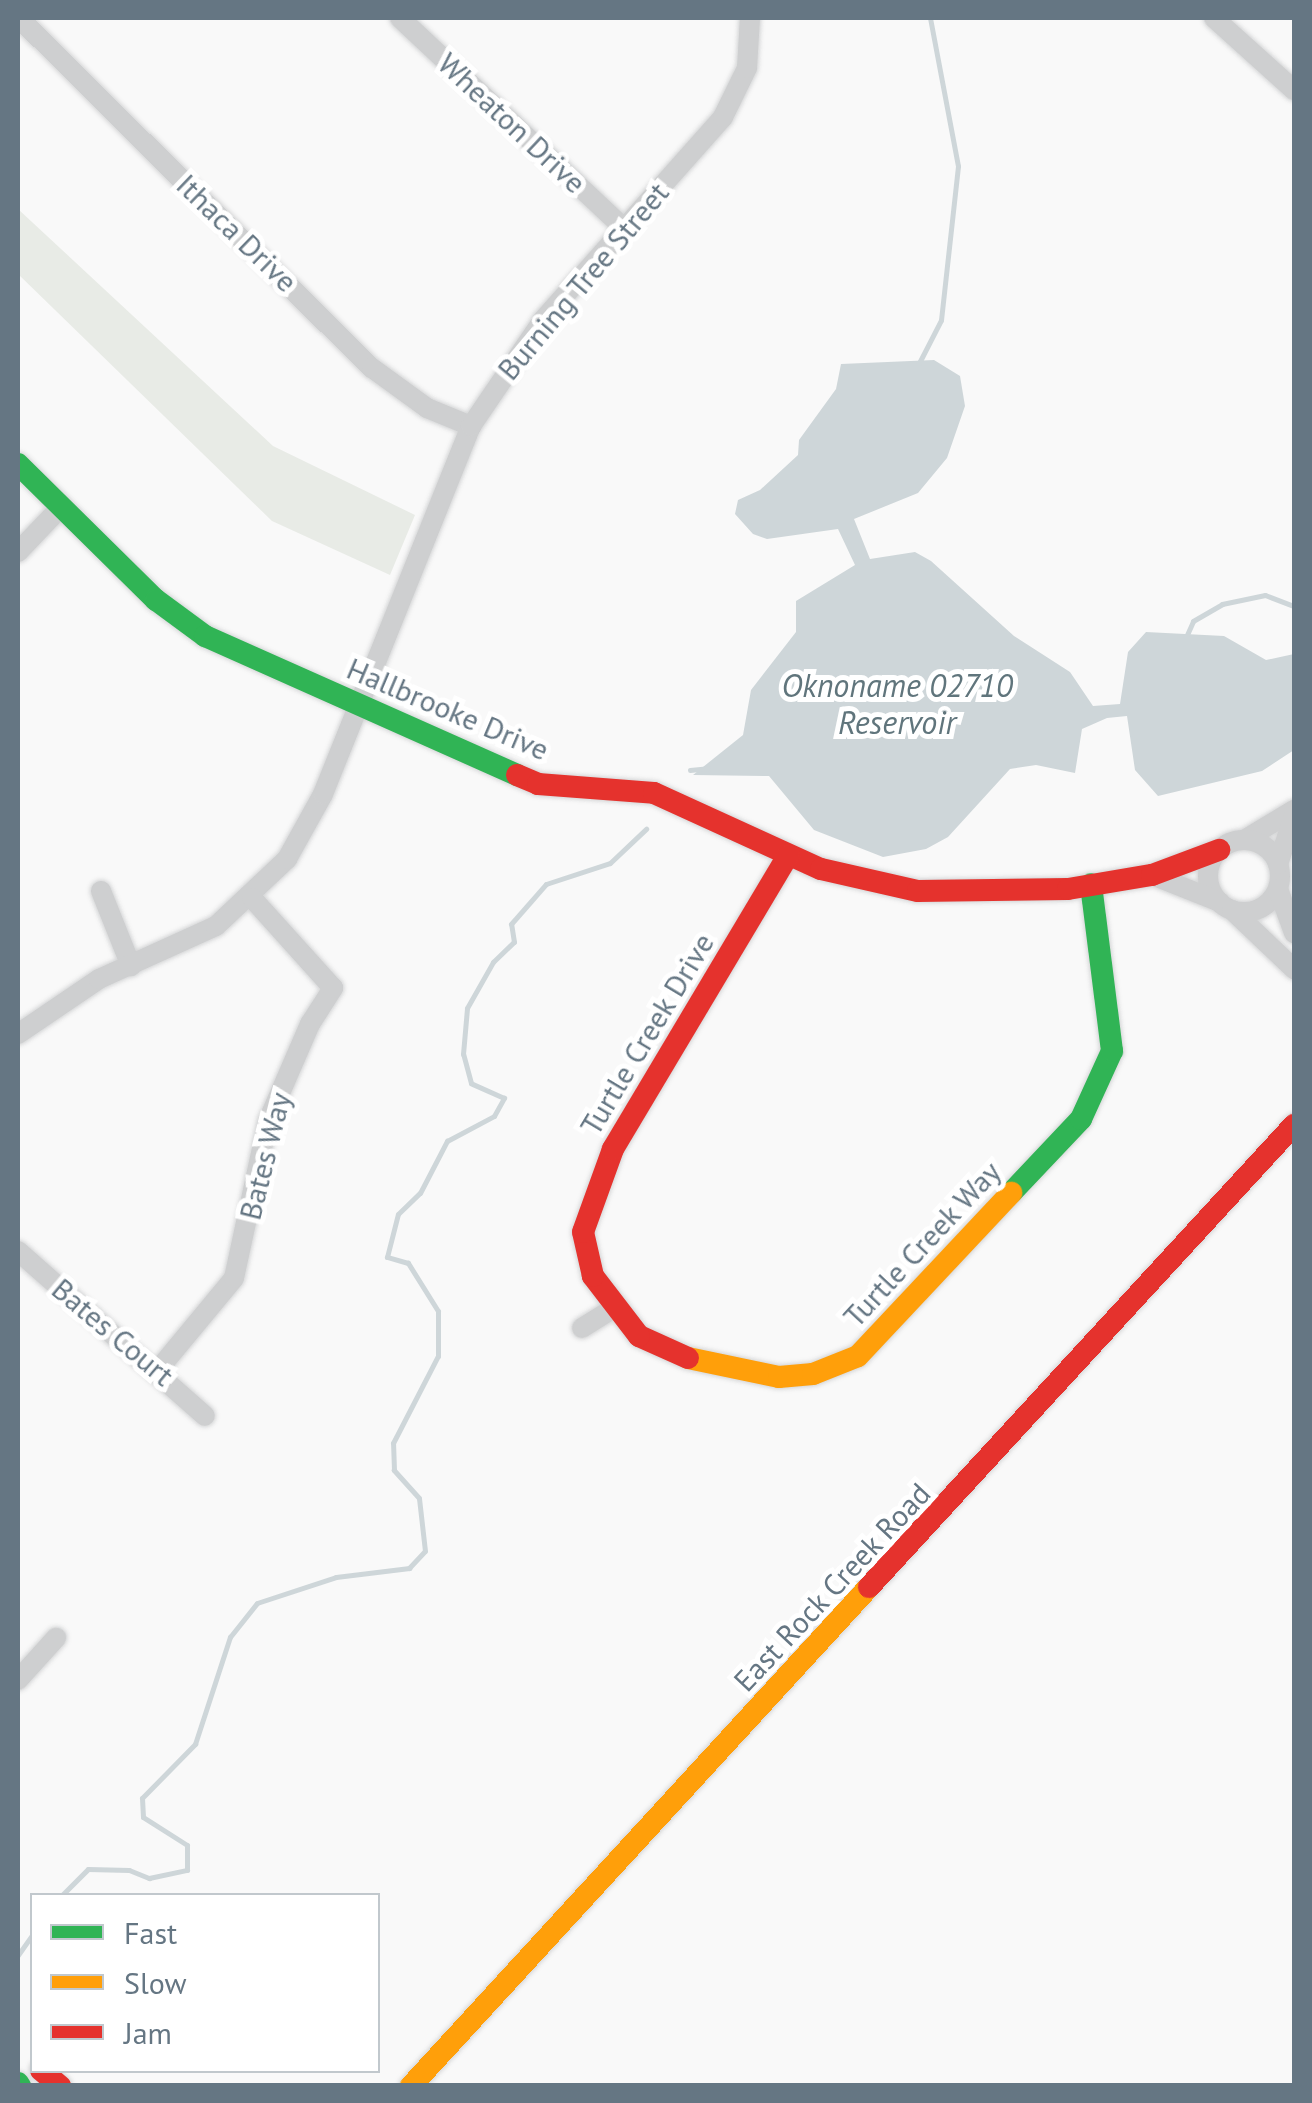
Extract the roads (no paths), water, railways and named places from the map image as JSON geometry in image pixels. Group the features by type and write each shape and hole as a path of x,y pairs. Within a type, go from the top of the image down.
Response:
{"street":[{"name":"Ithaca Drive","path":"19,18 372,368 427,408 471,426"},
{"name":"Wheaton Drive","path":"400,18 624,228"},
{"name":"Burning Tree Street","path":"18,1034 64,999 216,926 252,898 311,821 471,426 510,361 723,117 748,68 750,18"},
{"path":"1214,18 1294,90"},
{"name":"Hallbrooke Drive","path":"18,464 187,625 538,784 654,794 704,810 788,855 856,880 918,891 1024,893 1152,875 1244,840 1294,813"},
{"path":"18,552 61,507"},
{"path":"1294,813 1278,864 1278,890 1294,933"},
{"path":"1244,840 1265,846 1278,864"},
{"path":"1219,850 1209,882 1226,906 1294,969"},
{"name":"Turtle Creek Drive","path":"586,1252 584,1224 600,1173 788,855"},
{"path":"1152,875 1226,906 1255,910 1278,890"},
{"name":"Turtle Creek Way","path":"586,1252 612,1309 662,1351 779,1377 813,1374 858,1356 1081,1118 1112,1051 1091,884"},
{"path":"100,891 131,966"},
{"name":"Bates Way","path":"158,1370 234,1278 268,1122 310,1024 333,988 252,898"},
{"name":"East Rock Creek Road","path":"411,2086 1294,1125"},
{"name":"Bates Court","path":"18,1252 158,1370 205,1416"},
{"path":"582,1328 612,1309"},
{"path":"18,1680 56,1638"}],"water":[{"name":"Oknoname 02710 Reservoir","path":"934,360 960,376 965,406 947,458 918,493 854,519 870,559 915,552 931,561 1014,636 1070,672 1093,706 1120,704 1128,652 1146,632 1224,636 1266,660 1294,654 1294,750 1262,771 1158,796 1135,770 1127,716 1107,718 1082,729 1075,773 1036,765 1010,769 948,837 926,849 883,857 814,830 769,776 693,775 743,735 751,690 796,632 796,601 855,565 838,529 767,539 753,534 735,514 738,500 760,490 798,455 799,440 836,389 841,364"}],"waterway":[{"path":"919,363 941,320 958,166 930,18"},
{"path":"1186,637 1193,621 1222,604 1265,595 1294,606"},
{"path":"690,770 708,768"},
{"path":"64,1893 88,1869 129,1870 149,1878 187,1870 187,1845 143,1817 142,1798 195,1744 230,1637 257,1603 336,1577 409,1568 425,1551 419,1498 394,1470 393,1443 438,1356 438,1311 408,1263 387,1257 398,1214 420,1193 447,1141 494,1116 504,1098 471,1083 463,1054 467,1008 493,962 514,942 511,924 546,884 610,863 646,829"},
{"path":"18,1955 30,1938"}]}
